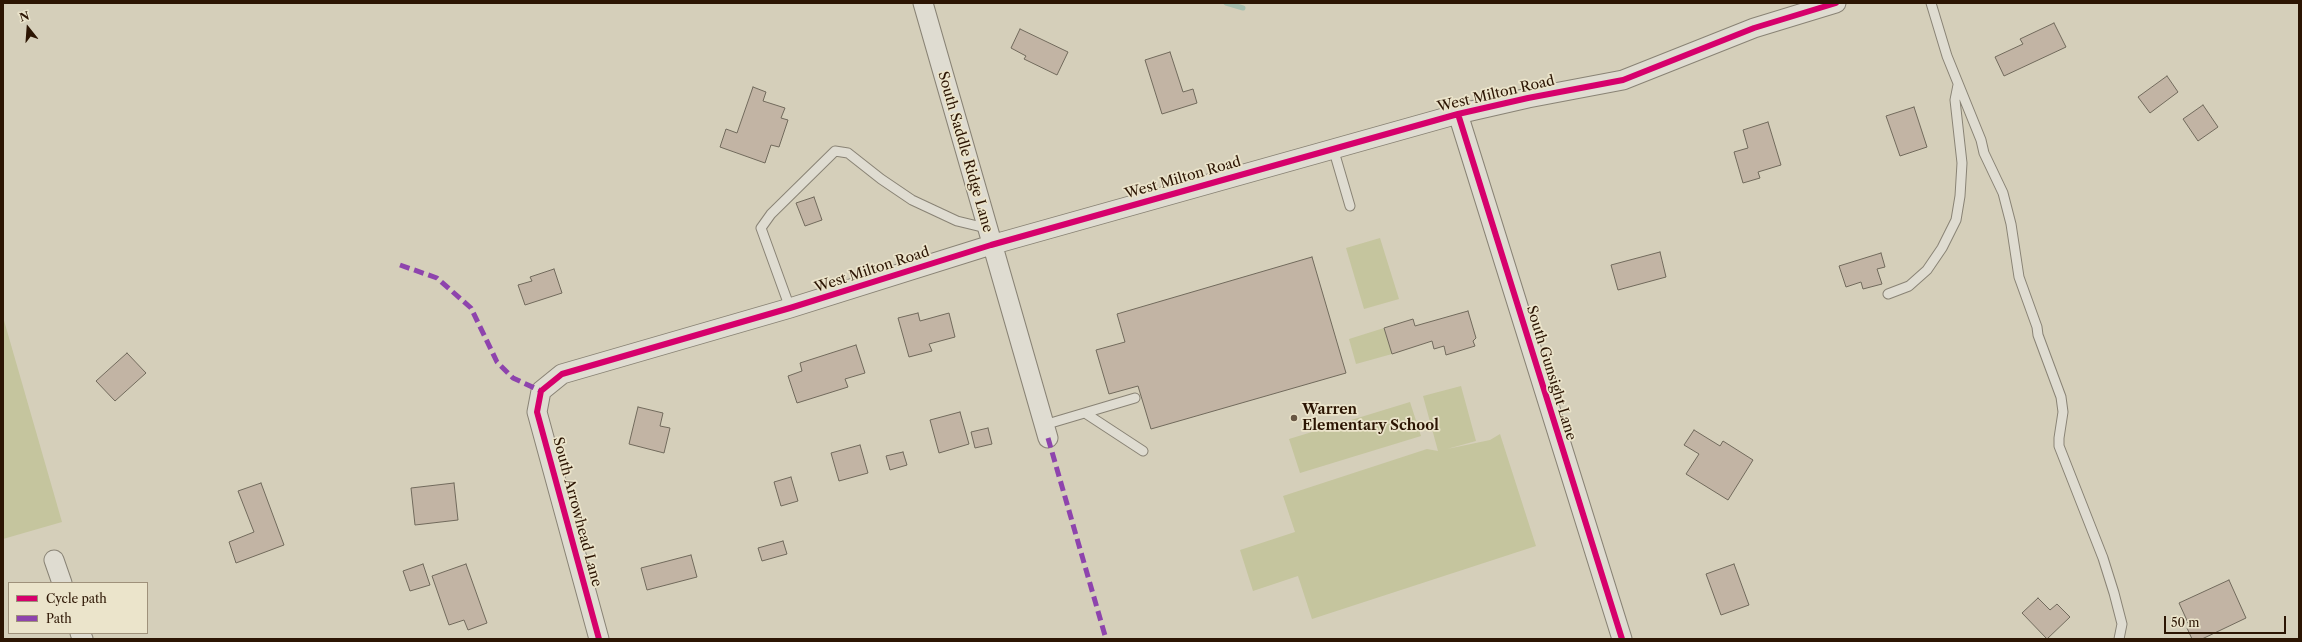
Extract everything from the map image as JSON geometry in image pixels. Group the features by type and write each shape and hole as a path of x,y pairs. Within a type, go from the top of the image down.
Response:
{"street":[{"name":"South Saddle Ridge Lane","path":"923,3 1046,432"},
{"name":"West Milton Road","path":"541,392 562,374 790,308 989,236 1333,148 1458,114 1528,98 1623,80 1754,28 1836,3"},
{"name":"South Gunsight Lane","path":"1458,114 1622,639"},
{"name":"South Arrowhead Lane","path":"541,392 537,412 599,639"},
{"path":"54,560 62,582"}],"lane":[{"path":"1931,3 1958,83 1981,140 1990,168 2004,193 2005,205 2011,224 2019,276 2037,327 2038,335 2061,397 2063,412 2058,438 2059,446 2103,558 2114,592 2122,624 2119,639"},
{"path":"1888,294 1909,286 1927,270 1942,248 1956,220 1960,196 1962,163 1955,100 1958,83"},
{"path":"1333,148 1350,206"},
{"path":"790,308 761,228 771,214 835,151 848,153 881,179 912,200 989,236"},
{"path":"1046,432 1085,413 1135,398"},
{"path":"1085,413 1143,451"}],"green space":[{"path":"1380,238 1399,299 1364,309 1346,248"},
{"path":"3,317 62,522 3,539"},
{"path":"1384,328 1392,354 1356,364 1349,339"},
{"path":"1461,386 1476,441 1447,449 1490,440 1500,434 1536,546 1312,619 1298,576 1253,591 1240,550 1295,532 1283,496 1427,449 1438,451 1423,396"},
{"path":"1410,402 1421,436 1300,473 1289,439"}],"building":[{"path":"2054,23 2066,47 2004,76 1995,57 2023,44 2020,39"},
{"path":"1020,29 1068,52 1057,75 1024,59 1026,56 1011,48"},
{"path":"1170,52 1183,92 1193,89 1197,103 1162,114 1145,60"},
{"path":"2167,76 2178,92 2150,113 2138,97"},
{"path":"753,87 766,92 763,101 785,108 781,118 788,120 779,147 771,145 765,163 720,147 726,129 737,133"},
{"path":"2203,105 2218,127 2198,141 2183,119"},
{"path":"1914,107 1927,147 1900,156 1886,116"},
{"path":"1768,122 1781,165 1758,172 1760,178 1743,183 1734,152 1748,148 1743,130"},
{"path":"814,197 822,220 805,226 796,203"},
{"path":"1660,252 1666,277 1618,290 1611,265"},
{"path":"1881,253 1885,267 1877,269 1882,284 1863,289 1861,282 1846,287 1839,266"},
{"path":"1312,257 1346,373 1151,429 1138,386 1109,394 1096,350 1125,342 1117,314"},
{"path":"554,269 562,293 525,305 518,285 532,281 530,277"},
{"path":"1468,311 1476,338 1473,341 1475,346 1446,355 1444,346 1434,349 1432,341 1392,354 1384,328 1413,319 1415,326"},
{"path":"918,313 920,321 949,313 955,337 929,344 932,351 909,357 898,318"},
{"path":"856,345 865,373 845,379 848,387 797,403 788,376 802,371 800,363"},
{"path":"127,353 146,373 115,401 96,381"},
{"path":"638,407 663,413 660,426 670,428 664,453 629,444"},
{"path":"960,412 969,444 939,453 930,420"},
{"path":"988,428 992,444 975,448 971,432"},
{"path":"1694,430 1720,446 1723,441 1753,460 1728,500 1686,474 1699,454 1684,445"},
{"path":"860,445 868,473 839,481 831,453"},
{"path":"903,452 907,465 890,470 886,456"},
{"path":"791,477 798,501 781,506 774,482"},
{"path":"261,483 284,545 236,563 229,542 254,532 238,491"},
{"path":"454,483 458,520 415,525 411,488"},
{"path":"783,541 787,554 762,561 758,548"},
{"path":"691,555 697,577 647,590 641,568"},
{"path":"423,564 430,585 410,591 403,571"},
{"path":"466,564 487,623 468,630 464,620 449,625 432,576"},
{"path":"1734,564 1749,605 1721,615 1706,574"},
{"path":"2229,580 2246,618 2202,639 2192,639 2187,628 2190,627 2179,603"},
{"path":"2038,598 2050,610 2057,604 2070,617 2047,639 2022,613"}],"waterway":[{"path":"1226,3 1243,8"}],"marked path":[{"path":"400,265 437,278 471,308 497,362 513,378 541,391"},
{"path":"1048,438 1106,639"}],"cycle path":[{"path":"599,639 537,412 541,391 562,374 790,308 991,245 1458,114 1528,98 1623,80 1754,28 1836,3"},
{"path":"1458,114 1622,639"}],"place":[{"name":"Warren Elementary School","path":"1294,418"}]}
